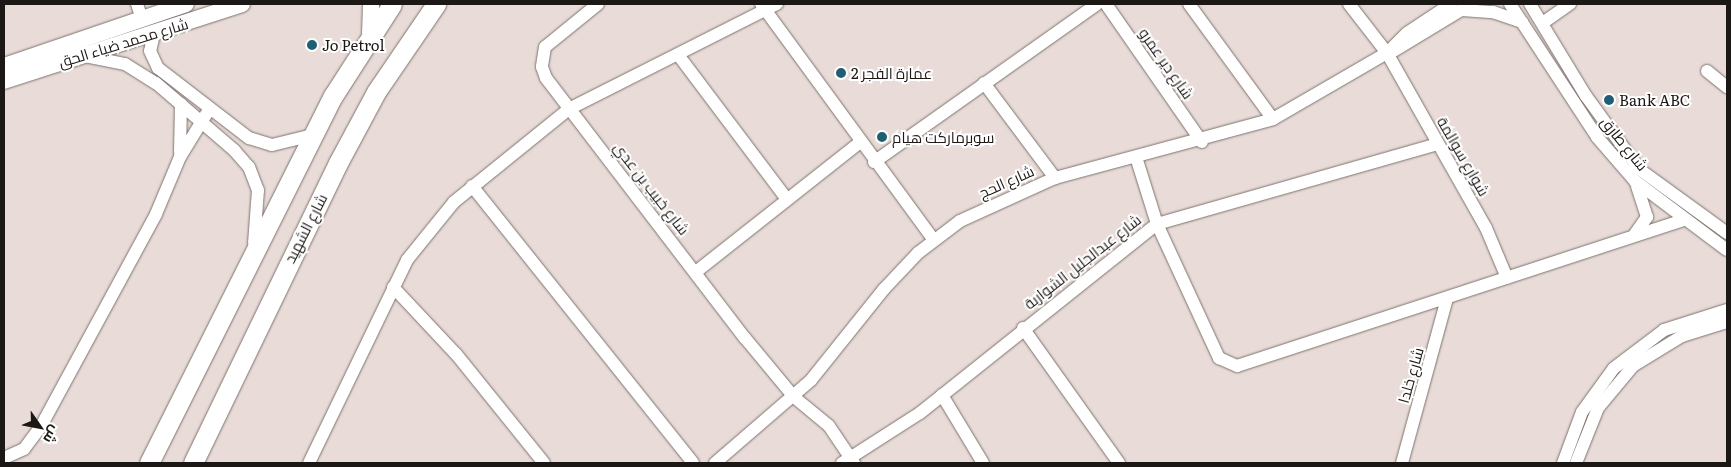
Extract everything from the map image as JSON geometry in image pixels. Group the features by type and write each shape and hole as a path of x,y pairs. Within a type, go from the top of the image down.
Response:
{"highway":[{"path":"149,463 313,135 370,34 392,4"},
{"name":"شارع الشهيد","path":"193,463 338,163 376,92 436,4"}],"main road":[{"name":"شارع محمد ضياء الحق","path":"4,66 140,11 186,4"},
{"name":"شارع محمد ضياء الحق","path":"4,81 78,55 154,34 242,4"},
{"path":"370,34 371,4"}],"street":[{"name":"شارع خبيب بن عدي","path":"598,4 552,38 542,56 546,78 568,109 794,397 829,426 849,462"},
{"path":"309,463 393,287 424,235 472,186 568,109 678,56 763,6 777,4"},
{"path":"874,162 1097,4"},
{"name":"شارع دير عمرو","path":"1106,4 1202,142"},
{"path":"1189,4 1273,119"},
{"name":"شوارع سوالمة","path":"1349,4 1387,53 1486,228 1508,278"},
{"name":"شارع طارق","path":"1510,4 1597,137 1635,181 1683,220 1727,250"},
{"name":"شارع طارق","path":"1530,4 1544,22 1586,96 1638,169 1727,233"},
{"path":"1544,22 1570,4"},
{"path":"763,6 859,142 933,239"},
{"path":"1461,6 1493,12 1522,22"},
{"name":"شارع الحج","path":"715,463 794,397 843,345 884,289 933,239 988,206 1055,178 1136,156 1202,142 1273,119 1387,53 1403,48 1461,6"},
{"path":"154,34 152,60 210,108 260,143 284,144 313,135"},
{"path":"78,55 125,64 181,104 234,150 254,180 259,207 252,258"},
{"path":"678,56 786,198"},
{"path":"1707,71 1727,87"},
{"path":"984,83 1055,178"},
{"path":"180,157 181,104"},
{"path":"4,458 24,449 40,428 156,214 180,157 210,108"},
{"path":"697,271 786,198 859,142"},
{"name":"شارع عبدالجليل الشواربة","path":"849,462 942,395 1023,328 1157,224 1437,144"},
{"path":"1136,156 1157,224 1225,364 1237,366 1447,299 1634,234 1683,220"},
{"path":"1634,234 1647,217 1635,181"},
{"path":"472,186 693,463"},
{"path":"393,287 456,354 544,463"},
{"name":"شارع خلدا","path":"1402,462 1447,299"},
{"path":"1563,463 1582,412 1614,368 1664,330 1727,310"},
{"path":"1576,463 1598,408 1633,366 1682,336 1727,322"},
{"path":"1023,328 1119,463"},
{"path":"942,395 983,463"}],"place":[{"name":"Jo Petrol","path":"312,45"},
{"name":"عمارة الفجر 2","path":"841,73"},
{"name":"Bank ABC","path":"1609,100"},
{"name":"سوبرماركت هيام","path":"882,137"}]}
